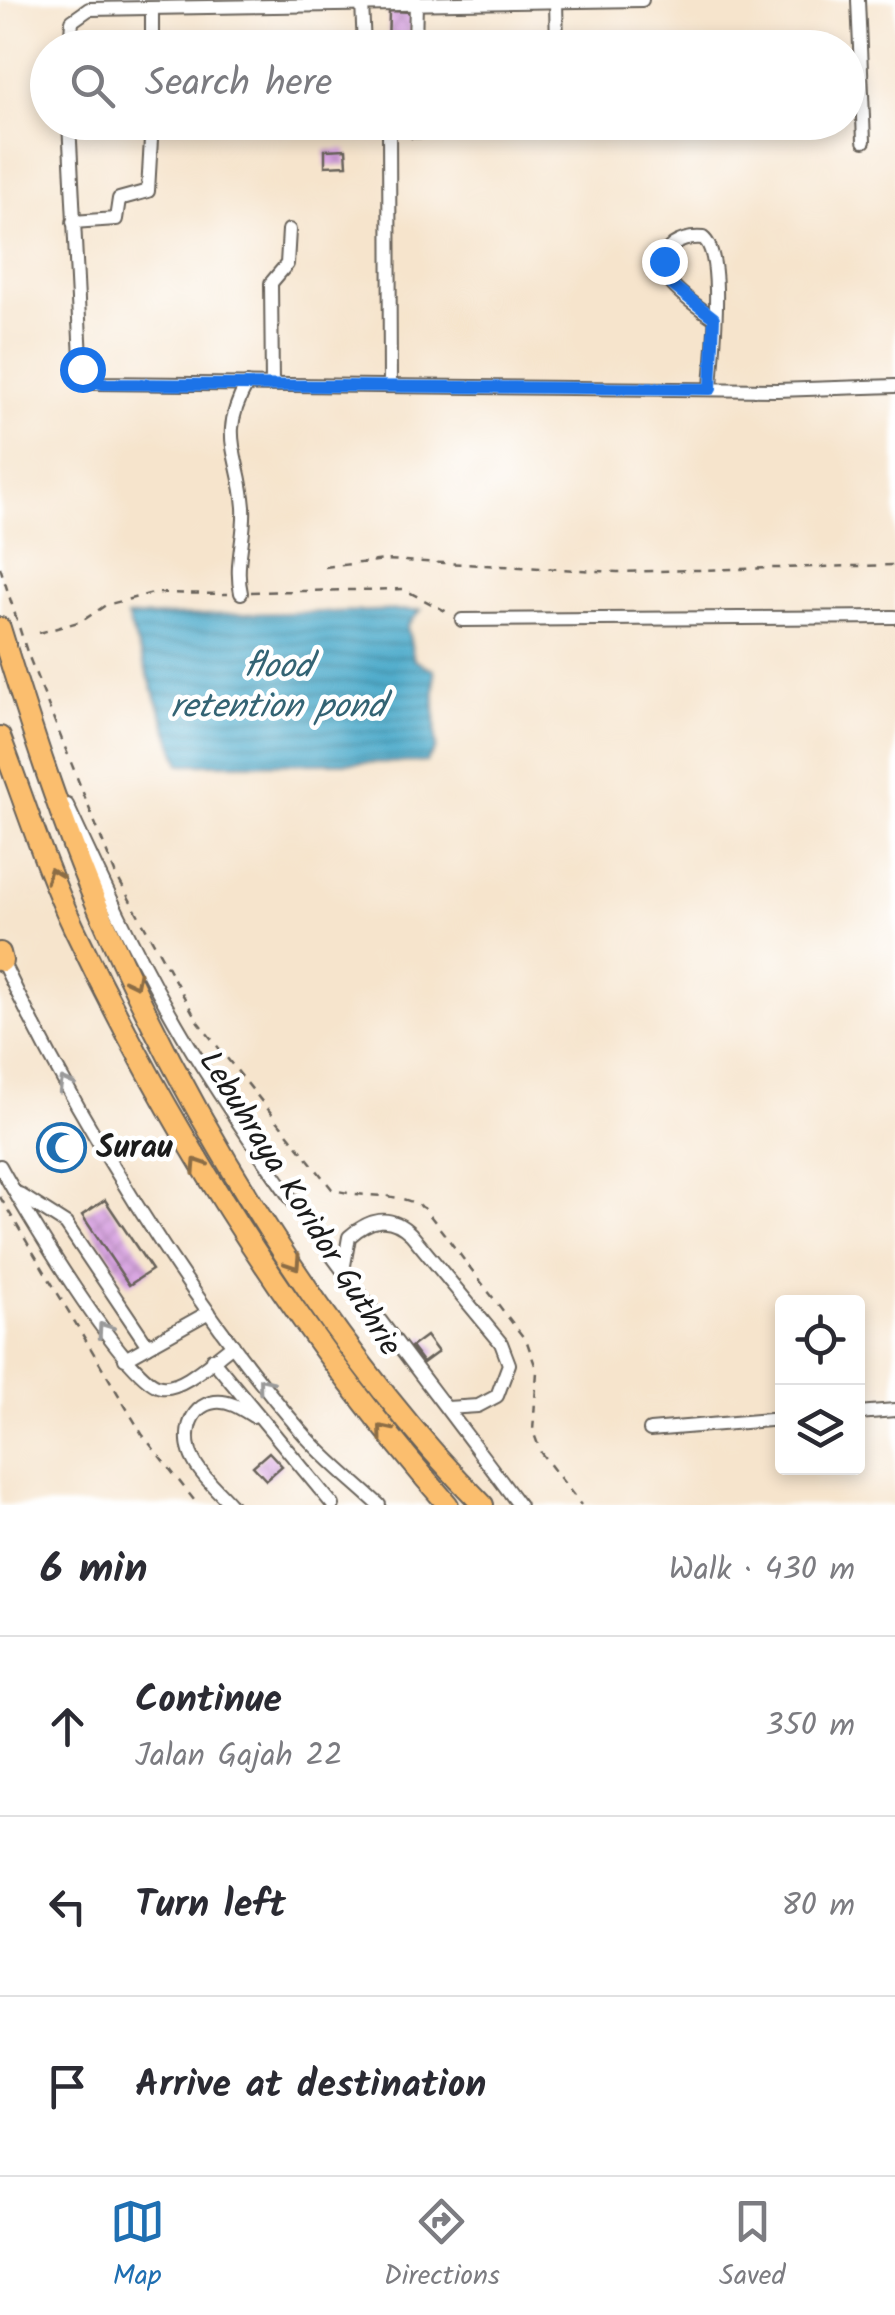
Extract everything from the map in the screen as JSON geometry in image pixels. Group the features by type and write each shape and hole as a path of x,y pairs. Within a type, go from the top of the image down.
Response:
{"highway":[{"name":"Lebuhraya Koridor Guthrie","path":"0,628 29,721 101,916 203,1119 388,1402 483,1505"},
{"name":"Lebuhraya Koridor Guthrie","path":"0,737 72,925 184,1143 275,1284 377,1423 448,1505"}],"street":[{"path":"71,30 72,21 81,12 195,3 642,0"},
{"path":"858,0 859,30"},
{"path":"416,1 416,30"},
{"path":"556,1 557,30"},
{"path":"367,30 371,2"},
{"path":"152,8 152,30"},
{"path":"70,140 72,222 86,378 103,384 711,389 895,386"},
{"path":"72,222 116,219 119,199 148,191 151,140"},
{"path":"389,140 390,386"},
{"path":"272,384 271,283 287,264 288,230"},
{"path":"711,389 714,318 711,244 694,237 677,242 667,250 664,261 667,281 714,318"},
{"path":"236,385 229,424 244,506 236,571 242,593"},
{"path":"462,620 895,617"},
{"path":"29,721 112,903 201,1066 343,1271 519,1505"},
{"path":"1,960 67,1090 232,1346 304,1434 379,1505"},
{"path":"0,1166 125,1358 146,1380 162,1387 179,1384 232,1346"},
{"path":"14,1191 66,1224 148,1346"},
{"path":"343,1271 349,1237 369,1222 395,1222 411,1234 501,1343 508,1364 496,1396 478,1406 448,1408"},
{"path":"125,1358 210,1312"},
{"path":"212,1359 257,1418 333,1505"},
{"path":"231,1505 194,1461 187,1439 189,1424 202,1408 216,1402 231,1404 257,1418"},
{"path":"865,1412 895,1410"},
{"path":"650,1430 775,1420"}],"path":[{"path":"326,567 386,560 635,572 895,565"},
{"path":"0,567 27,652 116,873 198,1022 332,1188 348,1194 410,1199 425,1209 527,1342 537,1371 533,1431 541,1454 581,1505"},
{"path":"0,1197 142,1434 198,1505"}],"water":[{"name":"flood retention pond","path":"421,610 407,626 414,660 434,670 436,749 426,762 180,764 127,617"}],"building":[{"path":"389,11 412,12 412,30 388,30"},
{"path":"346,149 347,165 325,166 325,150"},
{"path":"105,1200 152,1270 129,1285 82,1215"},
{"path":"426,1336 438,1352 423,1363 411,1347"},
{"path":"269,1452 282,1466 266,1480 253,1466"}],"place":[{"name":"Surau","path":"61,1148"}],"route":[{"path":"82,369 86,378 103,384 711,389 714,318 667,281 664,261"}]}
